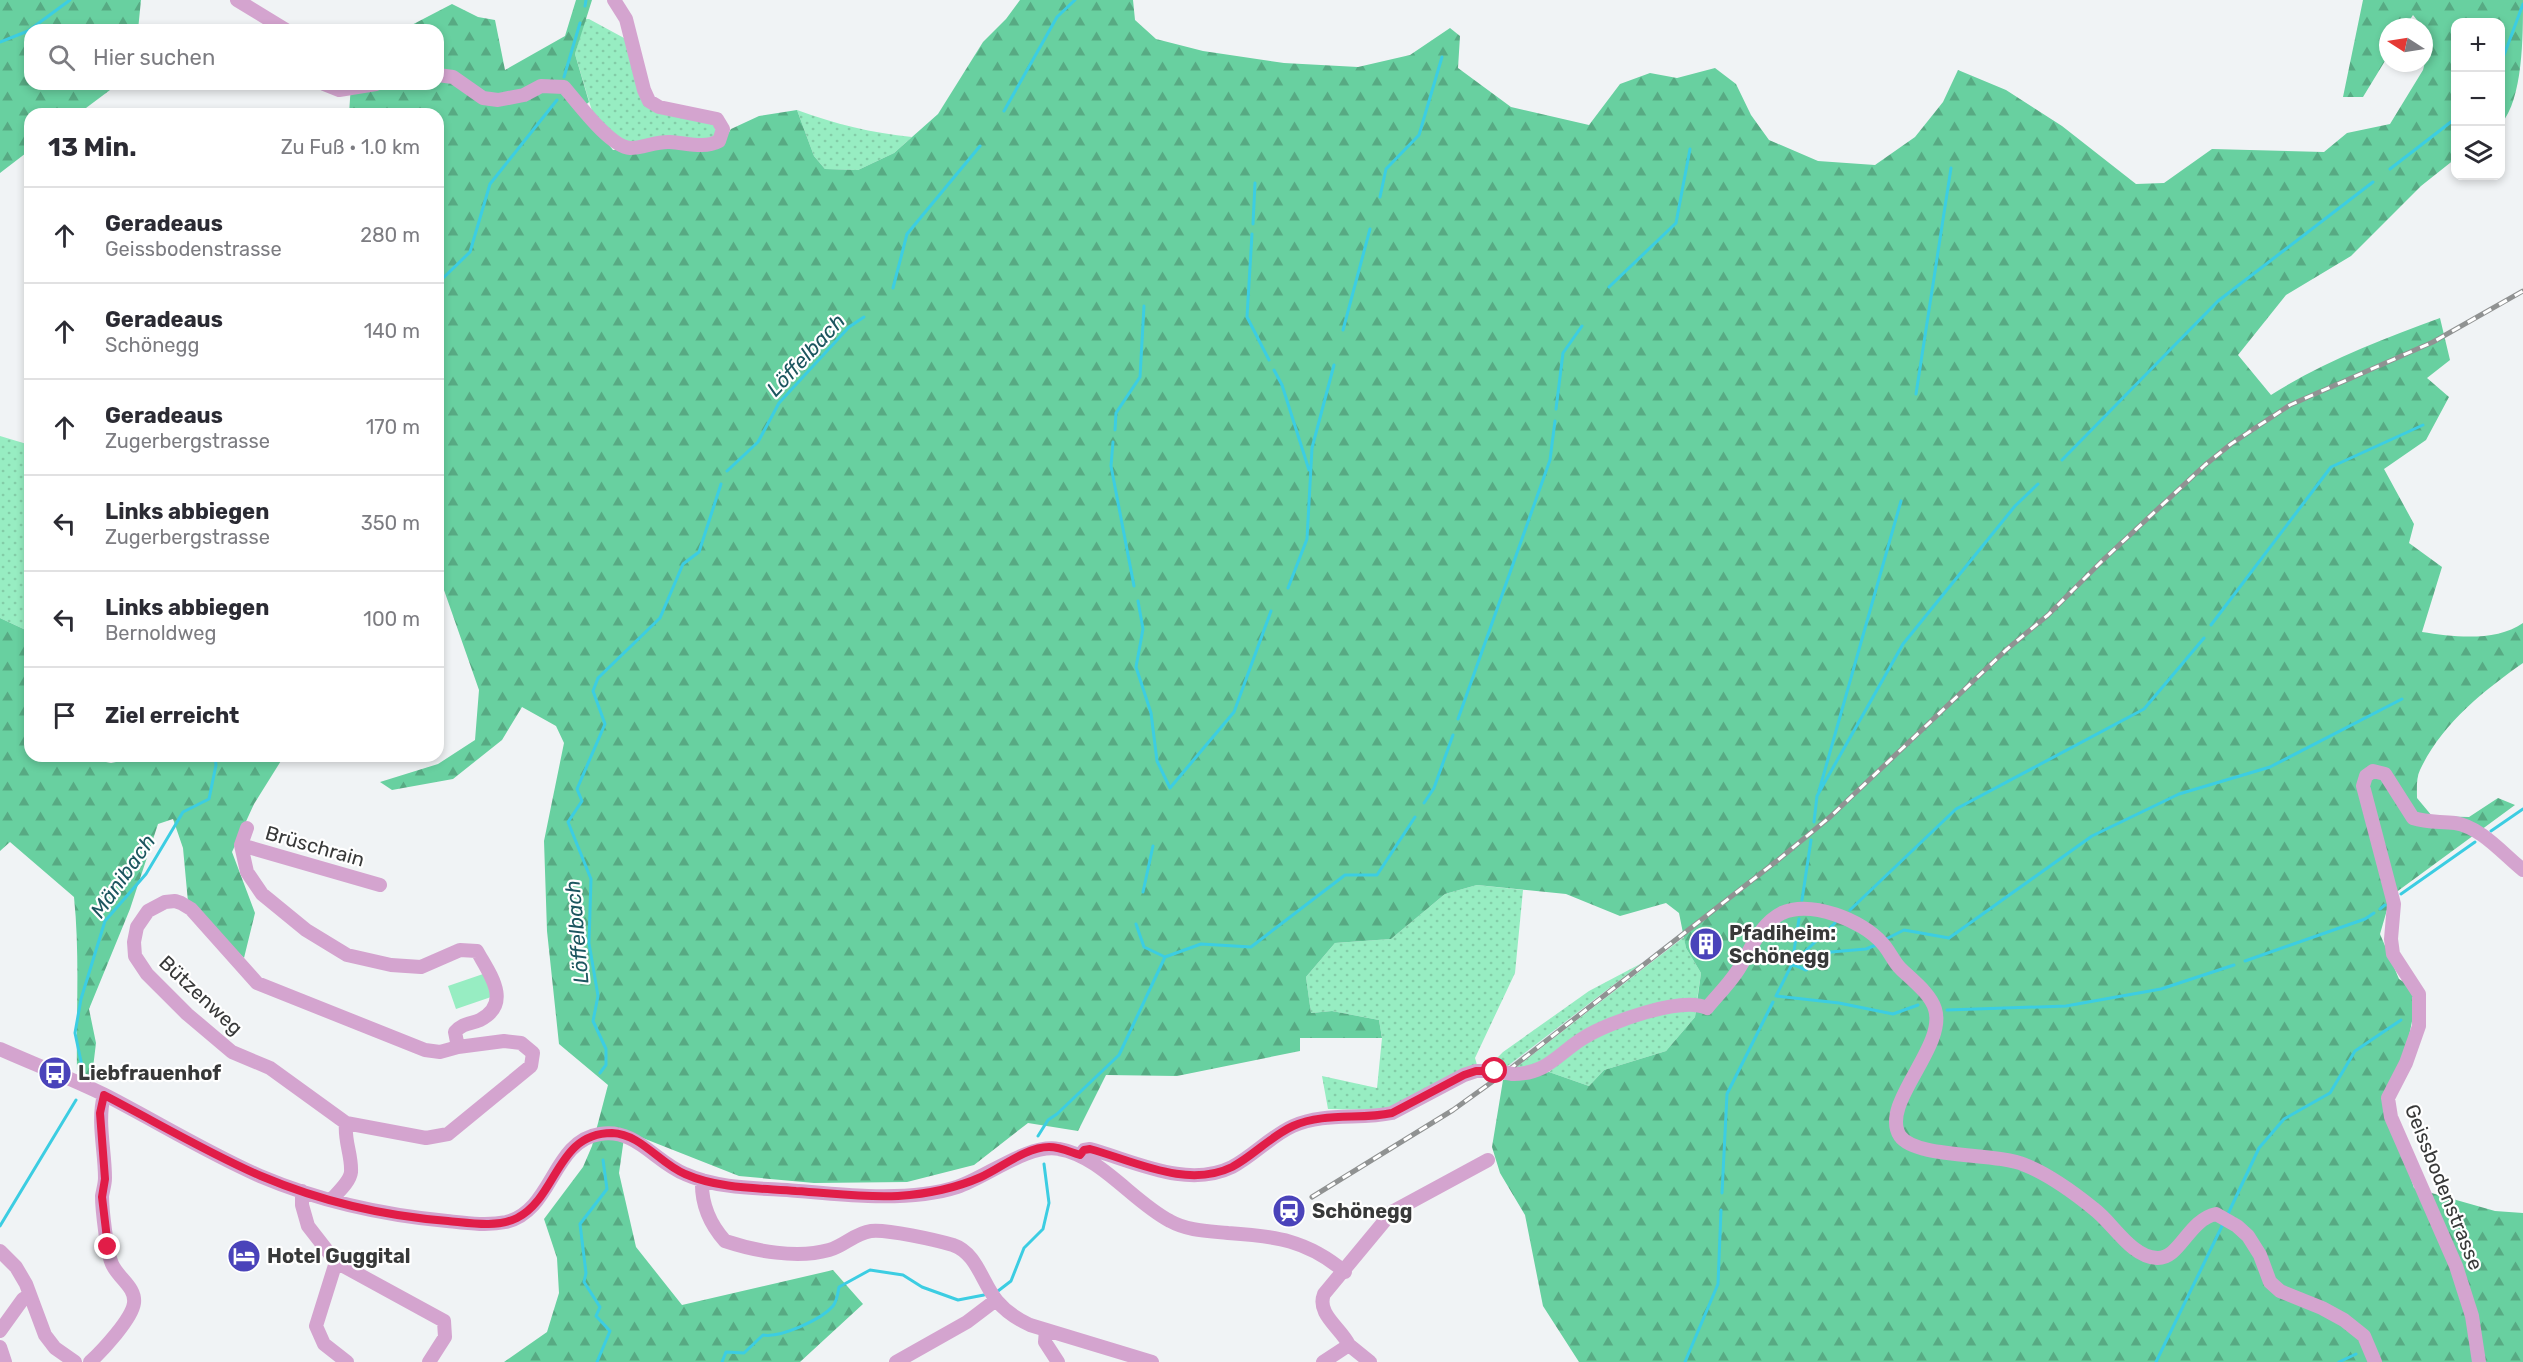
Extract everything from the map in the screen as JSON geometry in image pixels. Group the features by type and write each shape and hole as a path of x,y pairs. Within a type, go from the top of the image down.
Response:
{"street":[{"path":"237,0 276,24"},
{"path":"444,76 453,77 483,98 498,100 524,95 541,86 564,87 607,137 619,147 632,148 664,142 709,146 720,141 723,129 717,118 659,107 649,101 644,90 626,19 614,0"},
{"name":"Geissbodenstrasse","path":"2479,1362 2472,1316 2456,1266 2391,1117 2388,1098 2406,1063 2419,1026 2419,994 2393,954 2391,939 2394,904 2363,786 2366,776 2373,771 2385,774 2413,818 2429,823 2455,823 2474,829 2523,870"},
{"name":"Brüschrain","path":"247,828 241,846 247,872 262,894 306,930 347,955 391,965 421,967 460,950 477,951 497,988 498,1000 492,1011 480,1020 461,1025 455,1032 458,1047"},
{"name":"Brüschrain","path":"241,846 380,885"},
{"name":"Bützenweg","path":"346,1123 270,1068 232,1052 187,1014 147,974 135,956 134,942 137,927 148,911 165,902 181,903 191,909 257,982 425,1050 440,1052 458,1047"},
{"path":"1080,1155 1084,1150 1090,1149 1169,1172 1197,1175 1216,1173 1233,1166 1293,1126 1330,1117 1379,1116 1392,1113 1476,1071 1513,1074 1538,1071 1585,1036 1632,1015 1696,1003 1707,1008 1735,975 1766,925 1781,914 1794,910 1812,909 1842,916 1864,927 1882,943 1897,965 1931,999 1936,1011 1936,1027 1930,1044 1900,1106 1896,1121 1898,1133 1906,1144 1921,1150 1997,1157 2024,1164 2048,1176 2096,1210 2133,1247 2148,1257 2160,1258 2172,1254 2197,1223 2205,1216 2216,1214 2237,1226 2248,1236 2260,1255 2270,1282 2280,1291 2322,1308 2350,1325 2364,1336 2374,1362"},
{"path":"331,1200 351,1172 344,1136 346,1123 426,1138 448,1134 531,1066 532,1053 521,1043 504,1041 458,1047"},
{"path":"0,1049 104,1095 237,1165 331,1200 414,1217 472,1223 506,1222 527,1212 537,1201 560,1164 579,1142 602,1133 617,1133 635,1140 673,1168 702,1180 741,1187 867,1196 926,1194 955,1187 1047,1147 1080,1155 1171,1222 1197,1231 1286,1239 1327,1257 1345,1272"},
{"path":"90,1362 102,1351 130,1314 134,1304 133,1293 112,1265 108,1247 102,1197 105,1179 100,1113 104,1095"},
{"path":"1370,1362 1349,1345 1324,1312 1321,1302 1324,1294 1345,1272 1392,1212 1488,1161"},
{"path":"702,1180 701,1197 708,1215 724,1242 760,1250 801,1253 830,1250 858,1234 880,1230 953,1245 966,1252 996,1300 1014,1318 1152,1362"},
{"path":"302,1191 302,1205 308,1226 336,1262 444,1321 445,1337 429,1362"},
{"path":"0,1251 16,1267 30,1295 45,1335 55,1348 75,1362"},
{"path":"336,1262 316,1326 324,1344 347,1362"},
{"path":"0,1331 23,1299 30,1295"},
{"path":"896,1362 967,1322 996,1300"},
{"path":"1046,1330 1045,1342 1058,1362"},
{"path":"1323,1362 1349,1345"},
{"path":"0,1347 5,1362"}],"shaded area":[{"path":"1683,931 1684,937 1514,1069 1505,1068"}],"green space":[{"path":"0,0 141,0 139,24 24,24 24,90 110,90 86,108 24,108 24,155 0,173"},
{"path":"576,0 592,0 575,54 589,102 580,110 613,150 667,146 720,146 731,129 759,116 797,110 814,156 825,169 858,170 894,153 938,114 983,42 1006,19 1020,0 1133,0 1135,20 1156,39 1203,51 1284,63 1358,67 1410,55 1450,28 1460,36 1458,68 1511,107 1589,125 1620,84 1650,73 1677,78 1715,68 1736,84 1751,115 1769,140 1818,161 1875,165 1915,137 1943,102 1958,70 2006,90 2062,126 2136,184 2164,183 2212,149 2324,152 2347,133 2390,124 2422,72 2433,72 2433,18 2415,18 2413,15 2411,18 2379,18 2379,71 2363,97 2343,97 2363,0 2523,0 2522,49 2518,84 2505,118 2505,18 2451,18 2451,162 2421,186 2351,256 2286,295 2238,355 2271,395 2353,352 2440,318 2450,360 2427,378 2449,397 2426,440 2384,469 2414,524 2409,543 2442,567 2422,632 2488,636 2523,623 2523,663 2478,697 2439,738 2419,773 2417,798 2432,816 2469,817 2498,798 2515,805 2391,896 2380,934 2399,979 2418,991 2398,1092 2385,1099 2414,1188 2495,1211 2523,1213 2523,1362 1579,1362 1543,1306 1525,1215 1500,1173 1492,1147 1503,1080 1549,1072 1589,1086 1604,1070 1666,1051 1695,1017 1701,973 1686,948 1679,913 1666,903 1620,916 1566,894 1477,885 1445,894 1391,939 1335,943 1306,977 1311,1013 1332,1011 1379,1020 1382,1038 1300,1038 1300,1051 1177,1076 1106,1075 1078,1131 1028,1123 974,1165 907,1182 814,1183 739,1176 625,1131 619,1173 636,1247 682,1305 833,1270 863,1304 800,1362 504,1362 547,1332 559,1293 557,1258 544,1219 583,1167 592,1146 608,1085 559,1044 547,931 544,841 564,743 556,726 522,707 502,740 453,779 392,790 380,782 444,762 475,740 479,690 444,590 444,108 349,108 351,90 444,90 444,24 414,24 452,4 478,17 495,20 505,70 565,36"},
{"path":"585,19 624,38 631,48 640,94 714,124 717,134 706,141 625,142 611,138 592,111 575,54"},
{"path":"797,110 854,127 912,137 894,153 858,170 825,169 814,156"},
{"path":"0,436 24,443 24,629 0,618"},
{"path":"0,618 24,629 24,762 280,762 254,804 232,852 255,913 244,958 188,902 183,848 173,819 158,824 130,909 89,1009 96,1043 92,1076 77,1071 77,962 74,897 10,842 0,851"},
{"path":"1477,885 1523,890 1515,973 1475,1058 1477,1065 1391,1107 1378,1110 1328,1109 1322,1076 1377,1088 1382,1038 1379,1020 1332,1011 1311,1013 1306,977 1335,943 1391,939 1445,894"},
{"path":"1684,937 1686,948 1701,973 1697,1000 1649,1009 1536,1066 1514,1069"},
{"path":"1642,963 1505,1068 1496,1067 1496,1059 1503,1052 1589,991"},
{"path":"486,973 494,996 456,1009 448,986"},
{"path":"1696,1007 1695,1017 1666,1051 1604,1070 1589,1086 1549,1072 1579,1043 1625,1022"}],"waterway":[{"path":"37,24 70,0"},
{"name":"Mänibach","path":"585,6 586,0"},
{"name":"Löffelbach","path":"1004,111 1057,17 1075,0"},
{"path":"2505,53 2523,4"},
{"name":"Mänibach","path":"564,77 580,23"},
{"path":"0,42 24,33"},
{"path":"1380,197 1386,169 1419,135 1442,57"},
{"name":"Mänibach","path":"444,277 470,252 490,184 557,100"},
{"path":"2390,169 2451,122"},
{"name":"Löffelbach","path":"893,288 907,234 980,146"},
{"path":"1609,287 1676,223 1690,149"},
{"path":"1916,394 1951,168"},
{"path":"2062,460 2218,301 2373,182"},
{"path":"1253,224 1255,183"},
{"path":"1343,330 1370,229"},
{"path":"1252,234 1247,317 1269,360"},
{"path":"1115,430 1116,413 1140,377 1144,306"},
{"name":"Löffelbach","path":"727,471 758,442 779,403 849,327 864,317"},
{"path":"1556,409 1563,353 1582,326"},
{"path":"1288,588 1307,539 1312,448 1334,365"},
{"path":"1274,370 1282,385 1309,470"},
{"path":"1458,719 1550,460 1555,421"},
{"path":"2211,625 2331,467 2423,425"},
{"path":"1113,442 1111,466 1134,586"},
{"name":"Löffelbach","path":"600,1073 606,1065 606,1049 593,1021 598,996 589,943 591,879 568,822 582,801 577,789 605,724 593,691 598,678 660,618 683,564 699,552 721,484"},
{"path":"1814,822 1817,796 1903,644 2015,506 2038,484"},
{"path":"1819,791 1901,501"},
{"path":"1138,601 1143,629 1136,667 1151,713 1157,761 1170,788 1234,712 1271,611"},
{"path":"1850,910 1956,809 2144,709 2204,638"},
{"path":"1884,940 1904,930 1949,938 2092,836 2179,794 2270,767 2402,699"},
{"path":"1424,803 1434,788 1453,735"},
{"name":"Mänibach","path":"82,1066 75,1033 81,999 105,921 146,874 183,812 209,799 216,762"},
{"path":"2491,831 2523,809"},
{"path":"1165,957 1201,944 1251,947 1345,875 1377,875 1415,817"},
{"path":"1802,900 1811,840"},
{"path":"2401,894 2475,842"},
{"path":"1143,892 1153,846"},
{"path":"2380,909 2385,905"},
{"path":"2245,961 2365,919 2374,913"},
{"path":"1799,919 1792,964 1776,996 1839,1003 1893,1014 1918,1005"},
{"path":"1835,923 1792,964 1806,970 1831,952 1866,949 1876,945"},
{"path":"1038,1136 1048,1120 1119,1055 1165,957 1144,947 1136,924"},
{"path":"1947,1010 2066,1006 2161,989 2234,965"},
{"path":"1722,1193 1727,1094 1773,1002"},
{"path":"2227,1216 2259,1148 2284,1119 2330,1093 2355,1051 2401,1020"},
{"name":"Mänibach","path":"0,1226 76,1100"},
{"name":"Löffelbach","path":"597,1362 610,1331 596,1316 600,1307 584,1282 586,1273 580,1224 607,1189 603,1160"},
{"path":"998,1291 1011,1281 1024,1248 1043,1229 1049,1203 1044,1164"},
{"path":"1685,1362 1718,1284 1721,1210"},
{"path":"2156,1362 2224,1222"},
{"path":"722,1362 726,1352 744,1353 763,1335 789,1331 819,1317 834,1304 839,1287 870,1270 903,1275 922,1287 958,1300 984,1295"},
{"path":"2339,1362 2356,1354"}],"railway":[{"path":"1312,1197 1453,1110 1510,1069 1778,860 1830,817 2006,650 2048,615 2102,561 2205,465 2231,444 2290,405 2433,342 2523,291"}],"place":[{"name":"Pfadiheim: Schönegg","path":"1706,944"},
{"name":"Liebfrauenhof","path":"55,1073"},
{"name":"Schönegg","path":"1289,1211"},
{"name":"Hotel Guggital","path":"244,1256"}],"route":[{"path":"108,1247 102,1197 105,1179 100,1113 104,1095 237,1165 322,1198 376,1211 443,1221 486,1224 506,1222 527,1212 537,1201 568,1153 579,1142 602,1133 617,1133 635,1140 686,1175 721,1184 867,1196 926,1194 955,1187 981,1177 1029,1153 1047,1147 1063,1149 1080,1155 1084,1150 1090,1149 1169,1172 1197,1175 1216,1173 1233,1166 1293,1126 1330,1117 1379,1116 1392,1113 1464,1075 1476,1071 1495,1071"}]}
